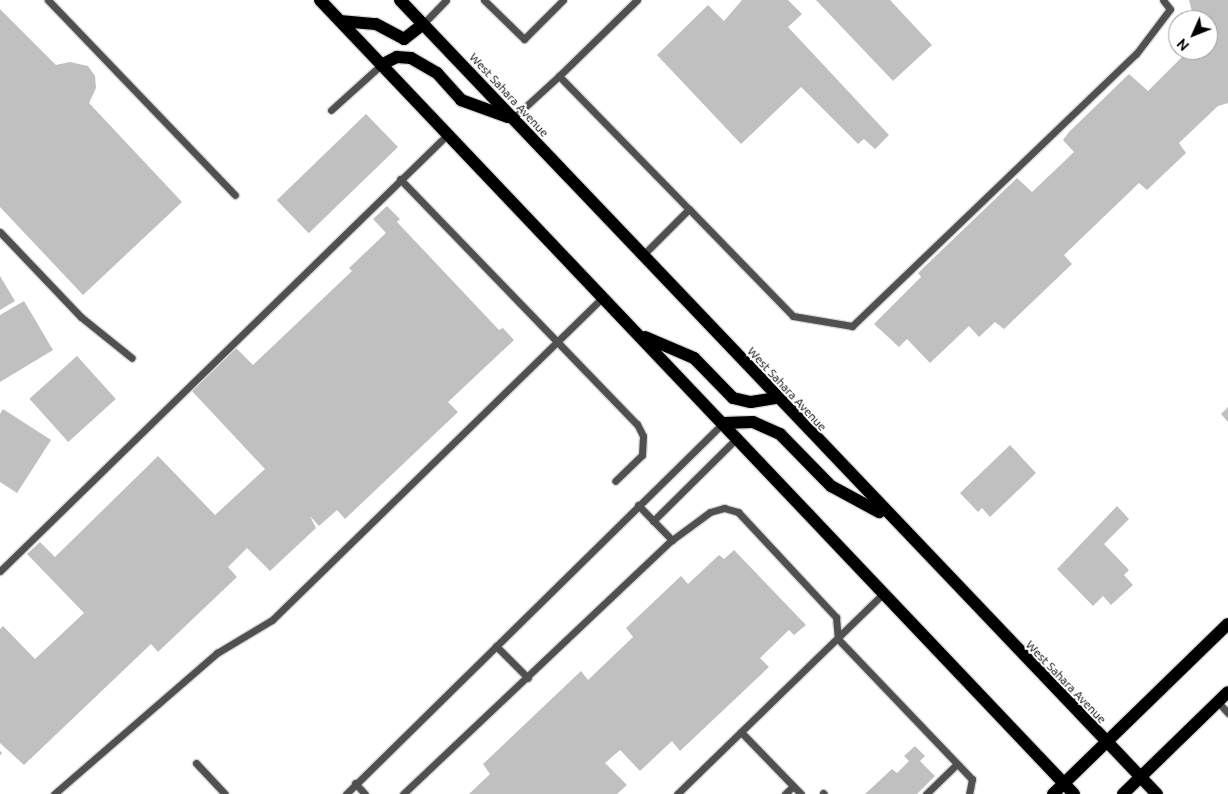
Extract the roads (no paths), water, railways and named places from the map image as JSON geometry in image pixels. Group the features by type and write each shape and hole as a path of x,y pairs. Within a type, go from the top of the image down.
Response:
{"main road":[{"path":"320,0 1074,794"},
{"name":"West Sahara Avenue","path":"400,0 890,518 1105,743 1157,794"},
{"path":"340,21 376,24 404,39 423,24"},
{"path":"381,65 398,57 411,58 437,73 461,100 512,119"},
{"path":"640,335 694,358 733,398 752,402 776,398"},
{"path":"723,423 753,422 780,434 830,486 890,518"},
{"path":"1054,794 1228,624"},
{"path":"1123,794 1228,692"}],"lane":[{"path":"48,0 235,195"},
{"path":"423,24 446,0"},
{"path":"484,0 524,39 563,0"},
{"path":"512,119 638,0"},
{"path":"559,76 793,316 852,326 1136,54 1170,9 1163,0"},
{"path":"332,110 381,65"},
{"path":"0,571 447,135"},
{"path":"400,179 637,424 643,436 642,455 615,482"},
{"path":"642,256 689,209"},
{"path":"0,232 81,317 132,358"},
{"path":"54,794 217,652 272,620 602,298"},
{"path":"346,794 723,423"},
{"path":"653,521 737,438"},
{"path":"638,505 672,540"},
{"path":"403,794 692,522 710,512 724,508 738,512 836,617 838,638 972,779 969,794"},
{"path":"677,794 884,593"},
{"path":"496,646 528,678"},
{"path":"1218,702 1228,713"},
{"path":"741,732 801,794"},
{"path":"196,763 225,794"},
{"path":"926,794 957,764"},
{"path":"356,783 365,794"},
{"path":"785,794 793,786"}]}
